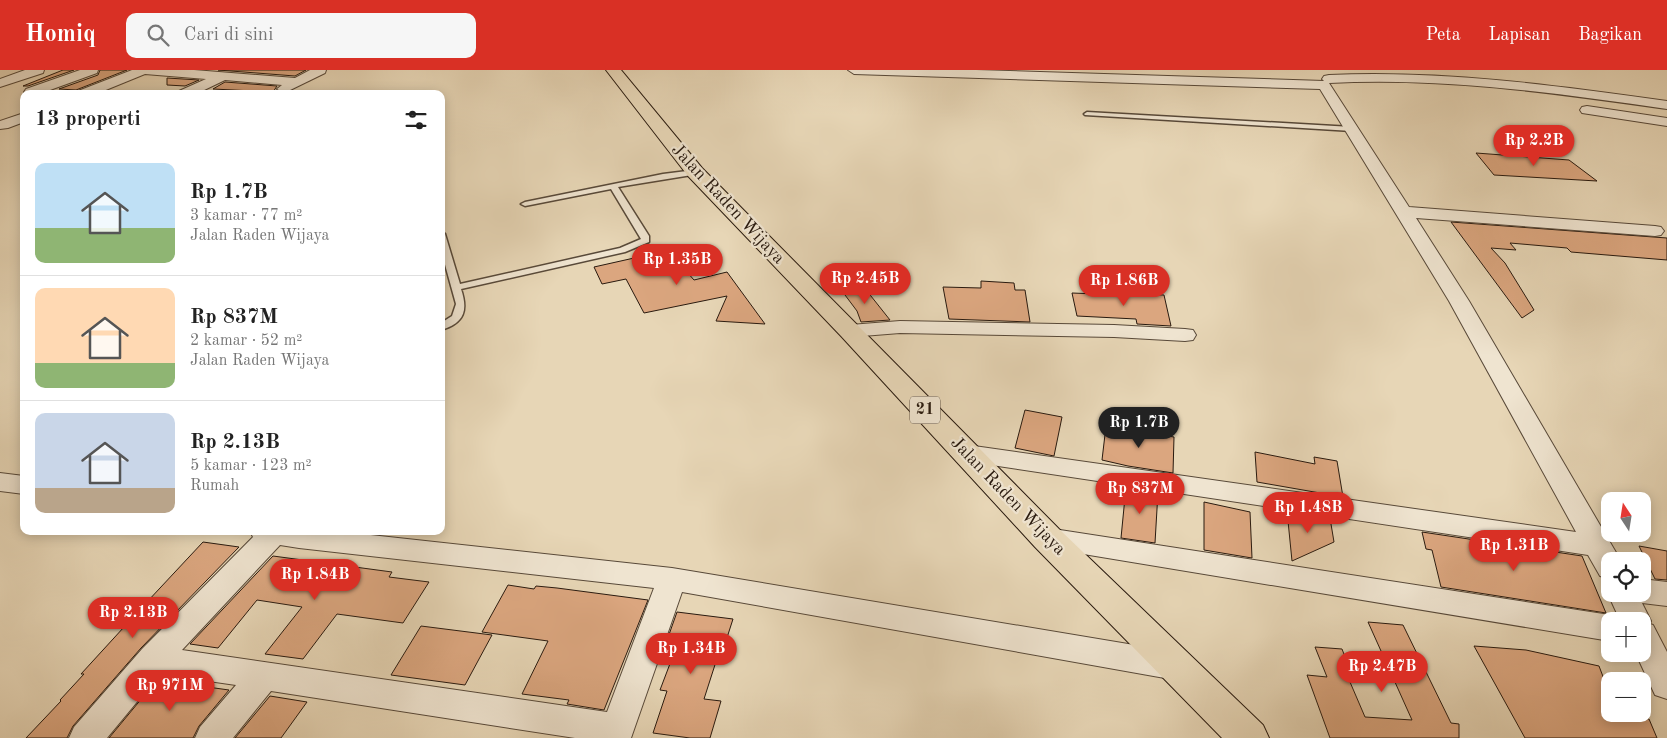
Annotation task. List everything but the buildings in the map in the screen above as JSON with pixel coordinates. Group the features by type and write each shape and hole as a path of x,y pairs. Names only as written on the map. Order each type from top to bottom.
{"highway":[{"name":"Jalan Raden Wijaya","path":"613,70 695,172 850,331 1047,538 1249,738"}],"street":[{"path":"0,83 38,70"},
{"path":"37,90 92,70"},
{"path":"93,90 144,70 298,82"},
{"path":"283,90 320,70"},
{"path":"854,70 1322,78 1374,76 1428,77 1575,92 1667,104"},
{"path":"1080,70 1191,75 1204,72 1322,78"},
{"path":"193,90 223,76"},
{"path":"1322,78 1459,301 1601,552"},
{"path":"1575,92 1593,128"},
{"path":"1583,109 1667,122"},
{"path":"4,125 20,119"},
{"path":"1404,212 1655,231"},
{"path":"850,331 900,327 1114,331 1185,335"},
{"path":"967,454 1601,557"},
{"path":"0,482 20,484"},
{"path":"86,738 154,659 266,535"},
{"path":"284,535 672,579 1176,666"},
{"path":"1047,538 1601,627"},
{"path":"154,659 616,734 672,579"},
{"path":"1651,592 1667,594"},
{"path":"1651,652 1667,685"},
{"path":"212,738 264,676"}],"lane":[{"path":"1087,114 1352,129"},
{"path":"525,204 663,176 695,172"},
{"path":"457,286 622,250 642,243 646,240 645,236 614,187"},
{"path":"445,247 461,304 460,313 454,320 445,325"}]}
